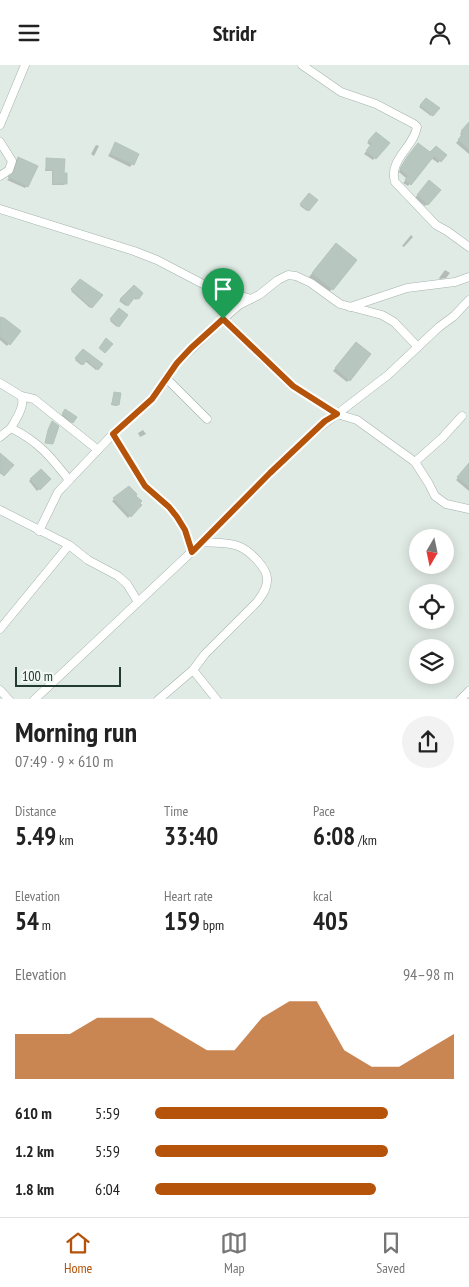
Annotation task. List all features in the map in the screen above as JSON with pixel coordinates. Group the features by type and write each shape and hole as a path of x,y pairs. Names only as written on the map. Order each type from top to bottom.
{"street":[{"path":"0,125 25,65"},
{"path":"302,65 340,92 384,108 414,124 416,127 414,135 398,160 393,178 436,225 457,237 469,247"},
{"path":"0,142 12,161 9,170 0,176"},
{"path":"0,209 134,251 204,284 251,299"},
{"path":"39,531 58,492 113,434 152,399 166,378 191,348 239,305 288,275 296,276 311,283 334,301 382,315 394,322 418,347"},
{"path":"350,307 407,288 469,277"},
{"path":"34,699 202,543 270,473 325,421 388,375 469,301"},
{"path":"223,319 293,386 337,414 356,420 415,462 435,496 446,504 469,509"},
{"path":"166,378 207,419"},
{"path":"0,383 21,396 34,399 98,450"},
{"path":"0,437 11,428 22,405 23,399 21,396"},
{"path":"415,462 442,438 462,416"},
{"path":"11,428 30,437 45,451 69,480"},
{"path":"113,434 145,486 169,507 177,517 185,530 192,552"},
{"path":"0,510 69,545 118,577 127,585 138,602"},
{"path":"158,699 193,670 205,654 257,602 264,593 268,582 267,576 254,556 247,551 236,545 202,543"},
{"path":"0,629 69,545"},
{"path":"193,670 217,699"},
{"path":"0,691 9,699"},
{"path":"460,699 469,691"}],"building":[{"path":"426,98 440,108 433,116 420,105"},
{"path":"469,122 469,149 458,140 463,133 461,131"},
{"path":"376,132 390,143 376,159 366,151 372,143 368,141"},
{"path":"115,142 139,154 134,165 110,154"},
{"path":"418,143 430,152 436,146 447,155 441,162 434,156 411,185 405,180 408,176 400,169"},
{"path":"18,157 38,166 28,187 8,177 14,172"},
{"path":"46,158 65,159 64,173 67,173 67,184 53,184 53,170 46,170"},
{"path":"429,180 441,190 428,205 417,195"},
{"path":"309,193 318,200 309,211 300,204"},
{"path":"336,243 357,260 333,290 312,273"},
{"path":"80,279 103,295 92,308 71,289"},
{"path":"134,285 143,293 139,299 135,297 128,306 120,299"},
{"path":"119,308 128,315 119,327 110,319"},
{"path":"0,317 21,331 10,345 0,336"},
{"path":"106,338 113,344 105,353 99,348"},
{"path":"356,342 371,354 350,381 335,368"},
{"path":"83,349 103,364 98,370 87,360 83,365 75,358"},
{"path":"114,392 121,393 119,405 112,404"},
{"path":"65,409 77,417 73,423 62,414"},
{"path":"52,421 59,426 53,444 45,443 48,430"},
{"path":"0,453 14,465 4,476 0,473"},
{"path":"469,463 469,487 457,477"},
{"path":"41,469 51,479 40,490 30,479"},
{"path":"129,486 142,501 140,503 142,505 131,517 113,498"}],"route":[{"path":"223,319 248,341 281,377 337,414 325,421 270,473 192,552 185,530 177,517 169,507 145,486 113,434 152,399 177,363 223,319"}]}
